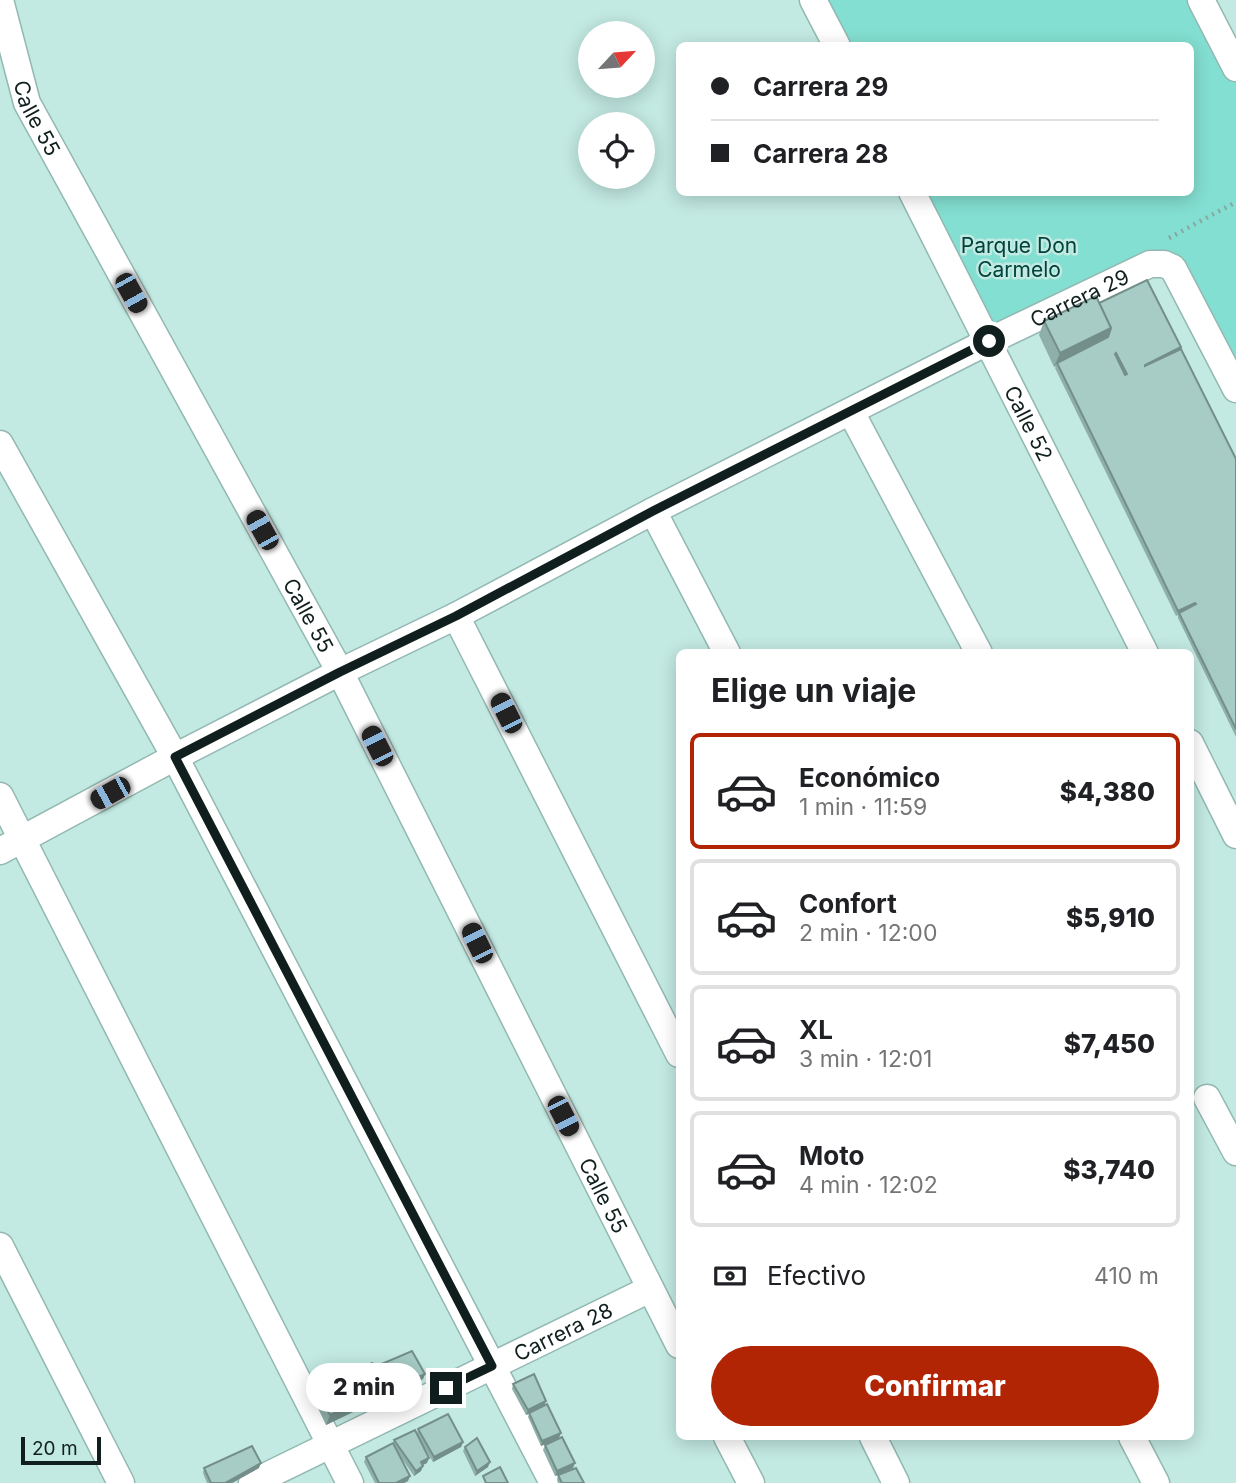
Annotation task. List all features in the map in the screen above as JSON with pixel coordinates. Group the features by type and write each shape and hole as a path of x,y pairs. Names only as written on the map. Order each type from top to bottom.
{"street":[{"name":"Calle 55","path":"1,0 27,103 340,672 676,1339"},
{"path":"813,0 835,42"},
{"path":"1202,0 1236,68"},
{"name":"Calle 52","path":"914,196 1143,649"},
{"name":"Carrera 29","path":"11,846 175,757 456,616 653,511 989,341 1150,264 1164,264"},
{"path":"1164,264 1173,268 1183,285 1236,389"},
{"path":"851,411 977,649"},
{"path":"0,444 175,757 553,1483"},
{"path":"653,511 725,649"},
{"path":"456,616 676,1048"},
{"path":"1194,751 1236,835"},
{"path":"0,796 11,846 350,1483"},
{"path":"1208,1098 1236,1152"},
{"path":"0,1246 121,1483"},
{"name":"Carrera 28","path":"251,1483 650,1289"},
{"path":"729,1440 751,1483"},
{"path":"874,1440 896,1483"},
{"path":"1134,1440 1156,1483"}],"path":[{"path":"1164,264 1154,246 1236,202"}],"green space":[{"name":"Parque Don Carmelo","path":"813,0 1202,0 1236,68 1236,398 1164,264 989,341 914,196 1194,196 1194,42 835,42"}],"building":[{"path":"1147,280 1181,347 1145,366 1181,349 1236,459 1236,729 1179,613 1196,604 1178,611 1057,363 1108,337 1111,328 1099,303","holes":["1116,353 1127,374 1125,375"]},
{"path":"1096,296 1111,328 1060,353 1044,321"},
{"path":"412,1351 425,1374 390,1390 377,1366"},
{"path":"372,1363 386,1388 330,1415 318,1390"},
{"path":"534,1374 546,1401 528,1410 513,1384"},
{"path":"547,1404 561,1433 542,1441 529,1413"},
{"path":"448,1414 463,1442 434,1457 418,1429"},
{"path":"415,1430 429,1458 421,1462 423,1466 416,1471 394,1440"},
{"path":"562,1437 575,1463 557,1471 545,1445"},
{"path":"477,1438 490,1462 477,1471 465,1447"},
{"path":"393,1443 410,1476 396,1483 379,1483 366,1457"},
{"path":"252,1446 261,1463 225,1483 211,1483 204,1468"},
{"path":"500,1467 508,1483 486,1483 483,1476"},
{"path":"576,1468 584,1483 562,1483 558,1475"}],"route":[{"path":"446,1388 492,1366 175,757 456,616 653,511 989,341"}]}
